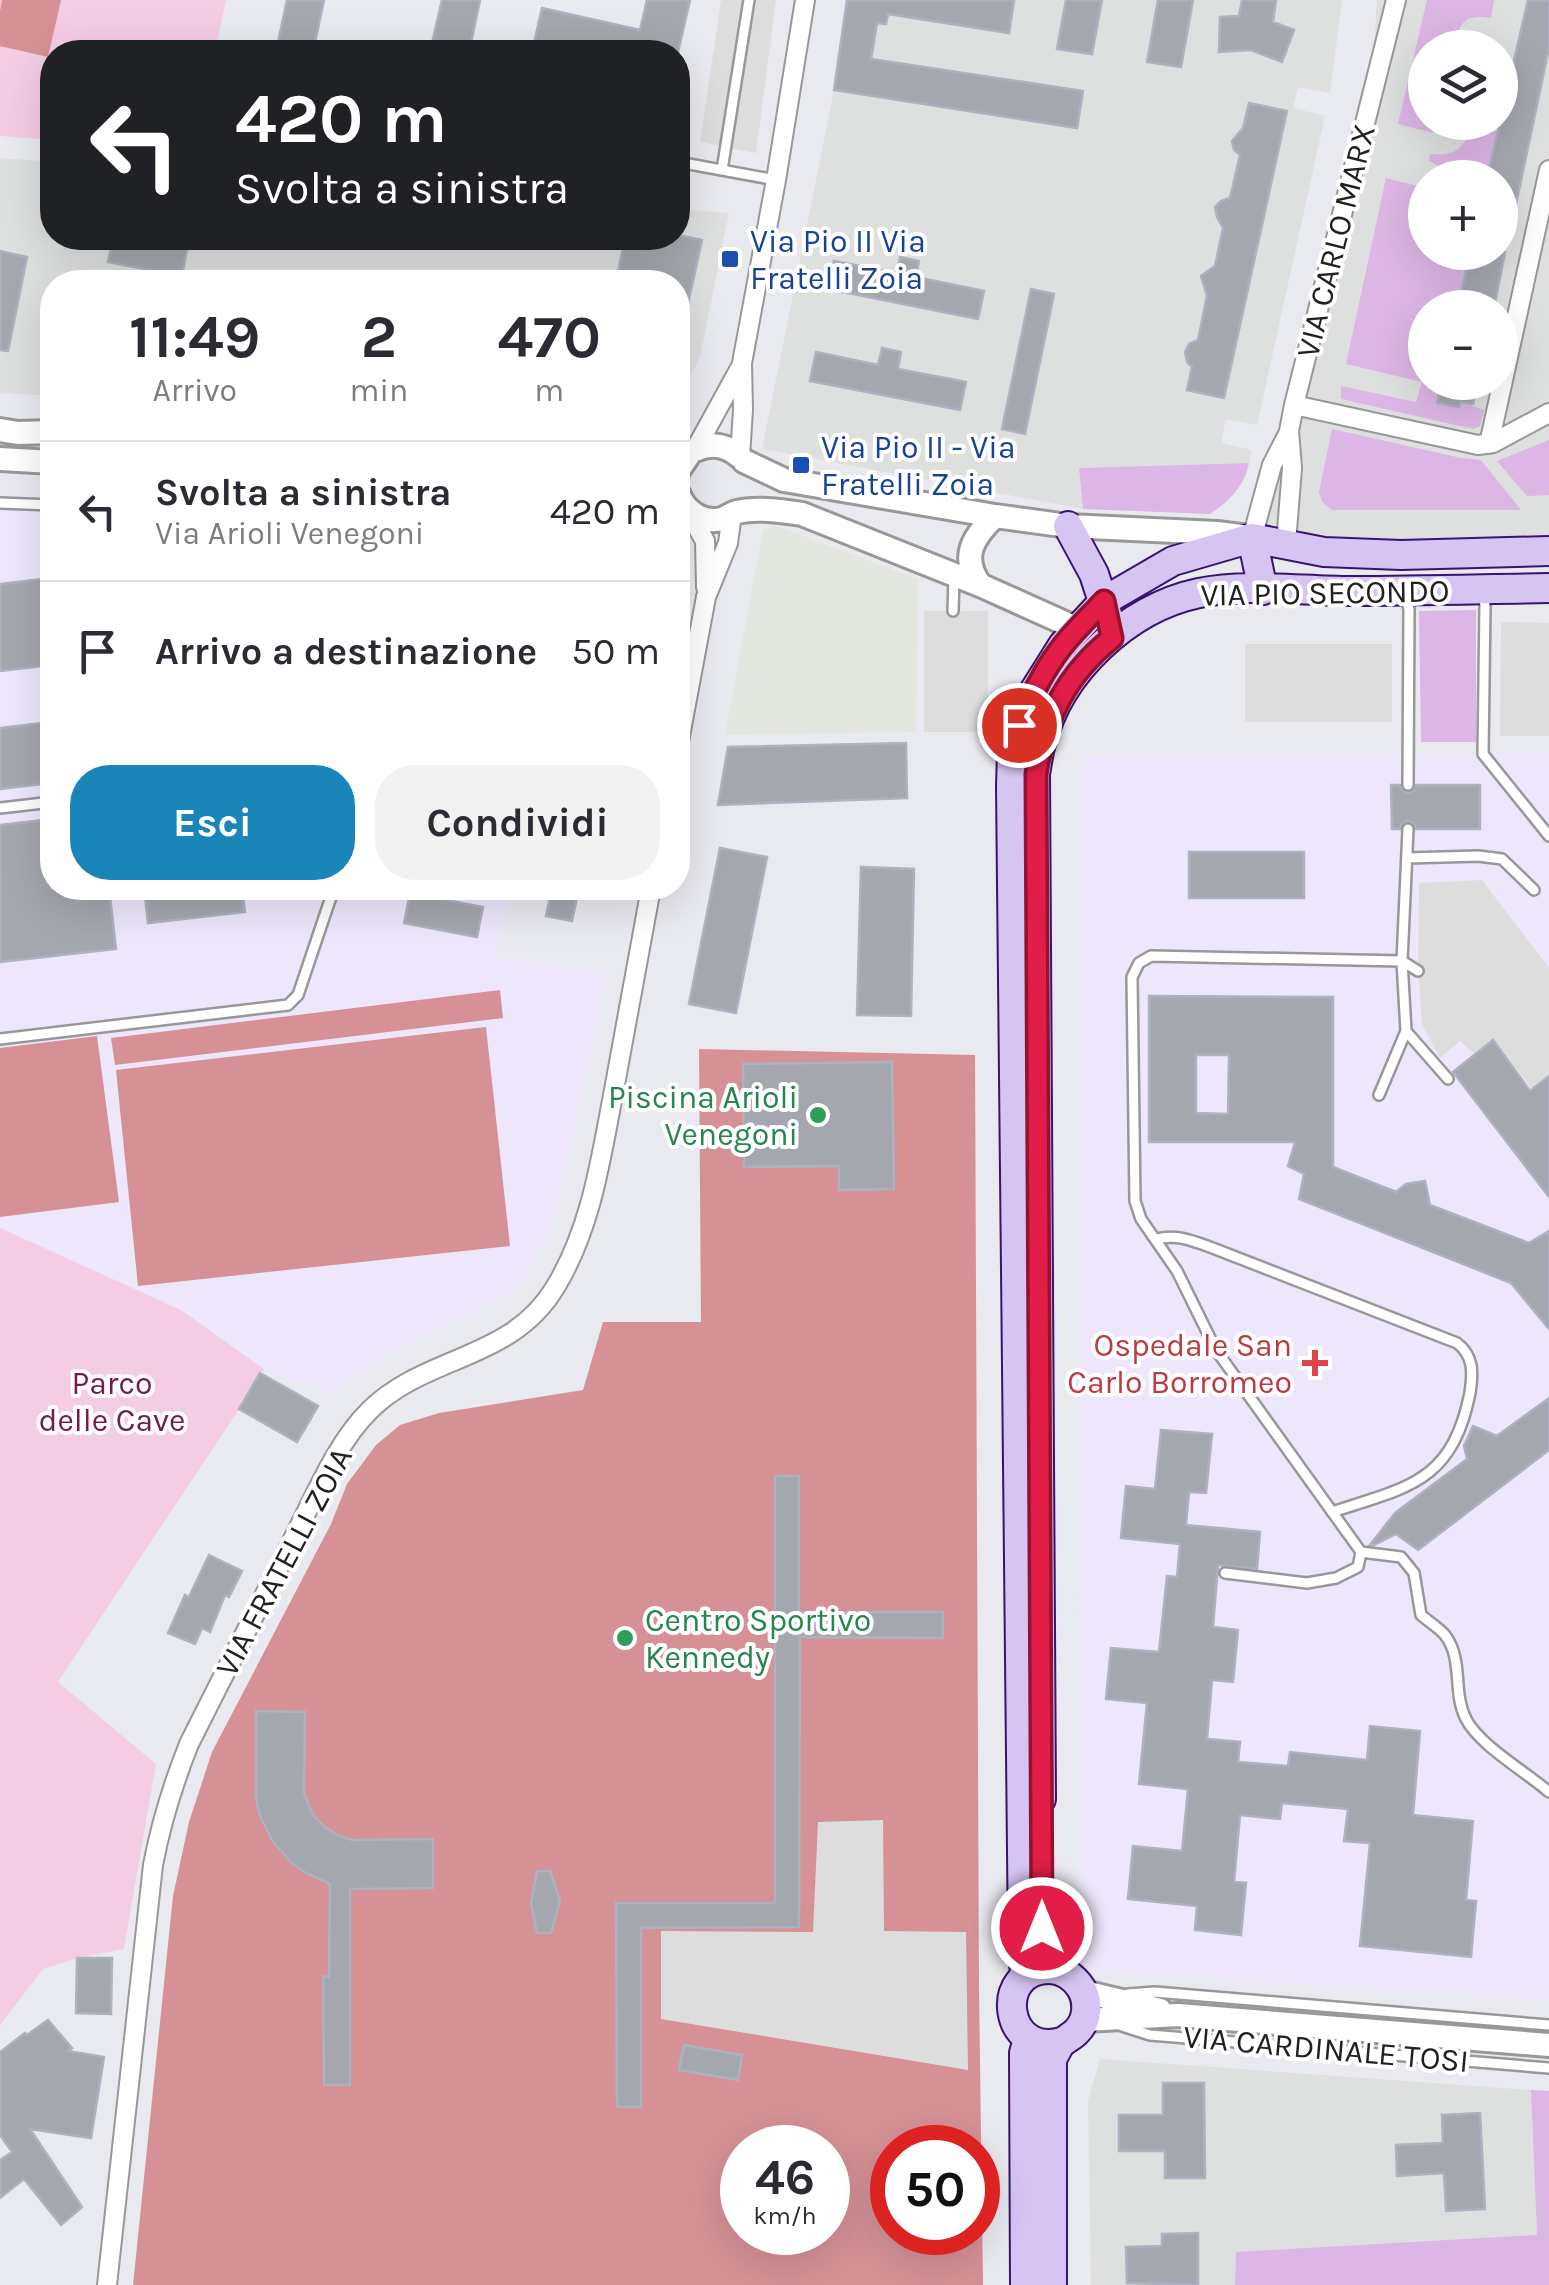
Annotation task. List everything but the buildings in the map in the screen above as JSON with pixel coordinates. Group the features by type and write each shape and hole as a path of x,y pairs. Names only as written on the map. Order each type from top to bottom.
{"main road":[{"path":"1068,526 1094,574 1112,638 1078,629"},
{"name":"VIA PIO SECONDO","path":"1025,1976 1010,786 1019,725 1031,696 1063,645 1104,601 1173,561 1252,538 1324,552 1542,552"},
{"name":"VIA CARLO MARX","path":"1252,538 1263,590"},
{"name":"VIA CARLO MARX","path":"1263,590 1286,544"},
{"path":"1482,590 1495,571 1542,552"},
{"path":"1401,555 1404,591"},
{"name":"VIA PIO SECONDO","path":"1059,1970 1044,1946 1042,1928 1036,774 1041,742 1063,694 1091,656 1144,614 1178,598 1230,589 1549,588"},
{"path":"1052,2285 1052,2059 1062,2042 1079,2030 1095,2007 1074,1978 1059,1970 1046,1969 1025,1976 1014,1990 1012,2015 1016,2026 1038,2043 1062,2042"},
{"path":"1025,2285 1024,2053 1028,2039"}],"street":[{"path":"690,679 706,597 728,543 734,513 750,491 750,477 742,459 742,363 805,0"},
{"name":"VIA CARLO MARX","path":"1377,77 1383,0"},
{"name":"VIA CARLO MARX","path":"1286,544 1292,468 1289,431 1294,405 1396,0"},
{"path":"1489,444 1549,170"},
{"path":"690,449 742,363"},
{"path":"1294,405 1466,444 1489,444 1549,413"},
{"path":"9,431 40,432"},
{"name":"VIA CARLO MARX","path":"1252,538 1272,464 1289,431"},
{"name":"VIA PIO SECONDO","path":"690,455 710,445 720,446 784,480 994,516 1068,526 1252,538"},
{"path":"9,459 40,461"},
{"path":"690,509 710,520 734,513 777,510 802,514 980,584 1078,629"},
{"path":"690,516 705,541 706,597"},
{"path":"980,584 970,560 972,544 994,516"},
{"name":"VIA FRATELLI ZOIA","path":"108,2285 153,1865 173,1784 189,1744 324,1477 354,1430 370,1410 402,1386 506,1338 535,1316 572,1257 598,1176 649,900"},
{"name":"VIA CARDINALE TOSI","path":"1095,2007 1178,2015 1214,2029 1520,2054 1549,2045"}],"lane":[{"path":"722,170 749,0"},
{"path":"690,164 776,180"},
{"path":"9,431 9,459"},
{"path":"0,503 40,505"},
{"path":"953,611 954,574"},
{"path":"1482,590 1486,605 1484,754 1549,836"},
{"path":"1404,591 1409,609 1408,785"},
{"path":"0,808 40,803"},
{"path":"1379,1095 1406,1031 1402,962 1408,829"},
{"path":"1408,858 1502,858 1534,890"},
{"path":"0,1039 288,1005 298,995 330,900"},
{"path":"1418,971 1402,962 1150,956 1140,963 1132,977 1135,1201 1141,1219 1176,1271 1216,1350 1361,1552 1401,1557 1414,1573 1420,1615 1445,1636 1458,1664 1458,1695 1466,1721 1492,1748 1549,1792"},
{"path":"1406,1031 1448,1079"},
{"path":"1156,1239 1181,1237 1210,1247 1458,1343 1466,1350 1471,1359 1472,1380 1466,1413 1449,1452 1428,1474 1397,1490 1332,1512"},
{"path":"1225,1574 1308,1583 1322,1581 1358,1566 1361,1552"},
{"name":"VIA CARDINALE TOSI","path":"1095,2007 1155,1992 1549,2025"},
{"name":"VIA CARDINALE TOSI","path":"1095,2007 1150,2035 1214,2029"},
{"name":"VIA CARDINALE TOSI","path":"1520,2054 1549,2068"}],"shaded area":[{"path":"2,0 61,0 52,40 40,40 40,55 0,46"},
{"path":"721,0 776,0 756,153 700,142"},
{"path":"847,0 1342,0 1330,93 1298,87 1293,108 1325,116 1257,425 1226,419 1221,443 1252,450 1249,463 1079,468 1083,509 762,449 834,90"},
{"path":"1377,0 1549,0 1549,550 1255,536 1372,78"},
{"path":"1427,0 1494,0 1491,18 1474,17 1459,30 1420,30"},
{"path":"1408,81 1408,126 1398,124"},
{"path":"1495,140 1491,160 1429,160 1430,154 1445,154 1464,142"},
{"path":"0,158 40,161 40,250 690,250 690,210 729,213 700,357 690,377 690,270 40,270 40,395 0,393"},
{"path":"1386,178 1408,184 1408,270 1466,270 1462,290 1408,290 1408,379 1346,364"},
{"path":"1341,386 1416,402 1438,400 1459,407 1461,402 1484,410 1480,426 1473,429 1341,399"},
{"path":"1332,429 1481,460 1521,510 1332,510 1322,502 1319,492"},
{"path":"1549,440 1549,495 1527,496 1497,461"},
{"path":"1249,463 1235,492 1210,514 1083,509 1079,468"},
{"path":"0,494 40,496 40,900 508,900 496,957 607,973 554,1225 533,1267 509,1293 390,1353 333,1393 265,1370 181,1310 0,1228"},
{"path":"774,525 918,579 916,732 725,735 763,530"},
{"path":"1476,610 1476,742 1421,742 1419,611"},
{"path":"924,611 988,611 988,732 924,732"},
{"path":"1501,622 1549,623 1549,736 1500,736"},
{"path":"1245,644 1392,644 1392,722 1245,722"},
{"name":"Ospedale San Carlo Borromeo","path":"1549,754 1549,2000 1079,1970 1082,756"},
{"path":"1482,880 1549,968 1549,1076 1532,1089 1494,1041 1475,1054 1460,1041 1440,1058 1422,1024 1419,883"},
{"path":"500,990 503,1018 115,1065 111,1038"},
{"path":"486,1027 510,1246 138,1286 116,1070"},
{"path":"97,1036 119,1202 0,1217 0,1048"},
{"name":"Centro Sportivo Kennedy","path":"699,1049 975,1055 981,2125 870,2125 870,2255 983,2255 983,2285 133,2285 173,1896 189,1822 212,1752 331,1524 347,1484 376,1445 400,1425 439,1413 583,1390 603,1322 701,1322"},
{"path":"883,1820 884,1931 966,1932 968,2070 661,2019 661,1931 813,1932 818,1822"},
{"path":"1100,2059 1531,2090 1537,2235 1236,2252 1235,2285 1091,2285 1088,2101"},
{"path":"1531,2090 1549,2091 1549,2285 1235,2285 1236,2252 1537,2235"}],"green space":[{"path":"0,0 226,0 218,40 40,40 40,139 0,136"},
{"name":"Parco delle Cave","path":"0,1228 181,1310 265,1370 259,1373 58,1682 156,1764 124,1949 43,1969 0,2025"}],"place":[{"name":"Via Pio II Via Fratelli Zoia","path":"730,259"},
{"name":"Via Pio II - Via Fratelli Zoia","path":"801,465"},
{"name":"Piscina Arioli Venegoni","path":"818,1115"},
{"name":"Ospedale San Carlo Borromeo","path":"1315,1363"},
{"name":"Centro Sportivo Kennedy","path":"625,1638"}],"route":[{"path":"1019,725 1049,664 1104,601 1112,638 1091,656 1063,694 1041,742 1036,774 1042,1928"}]}
